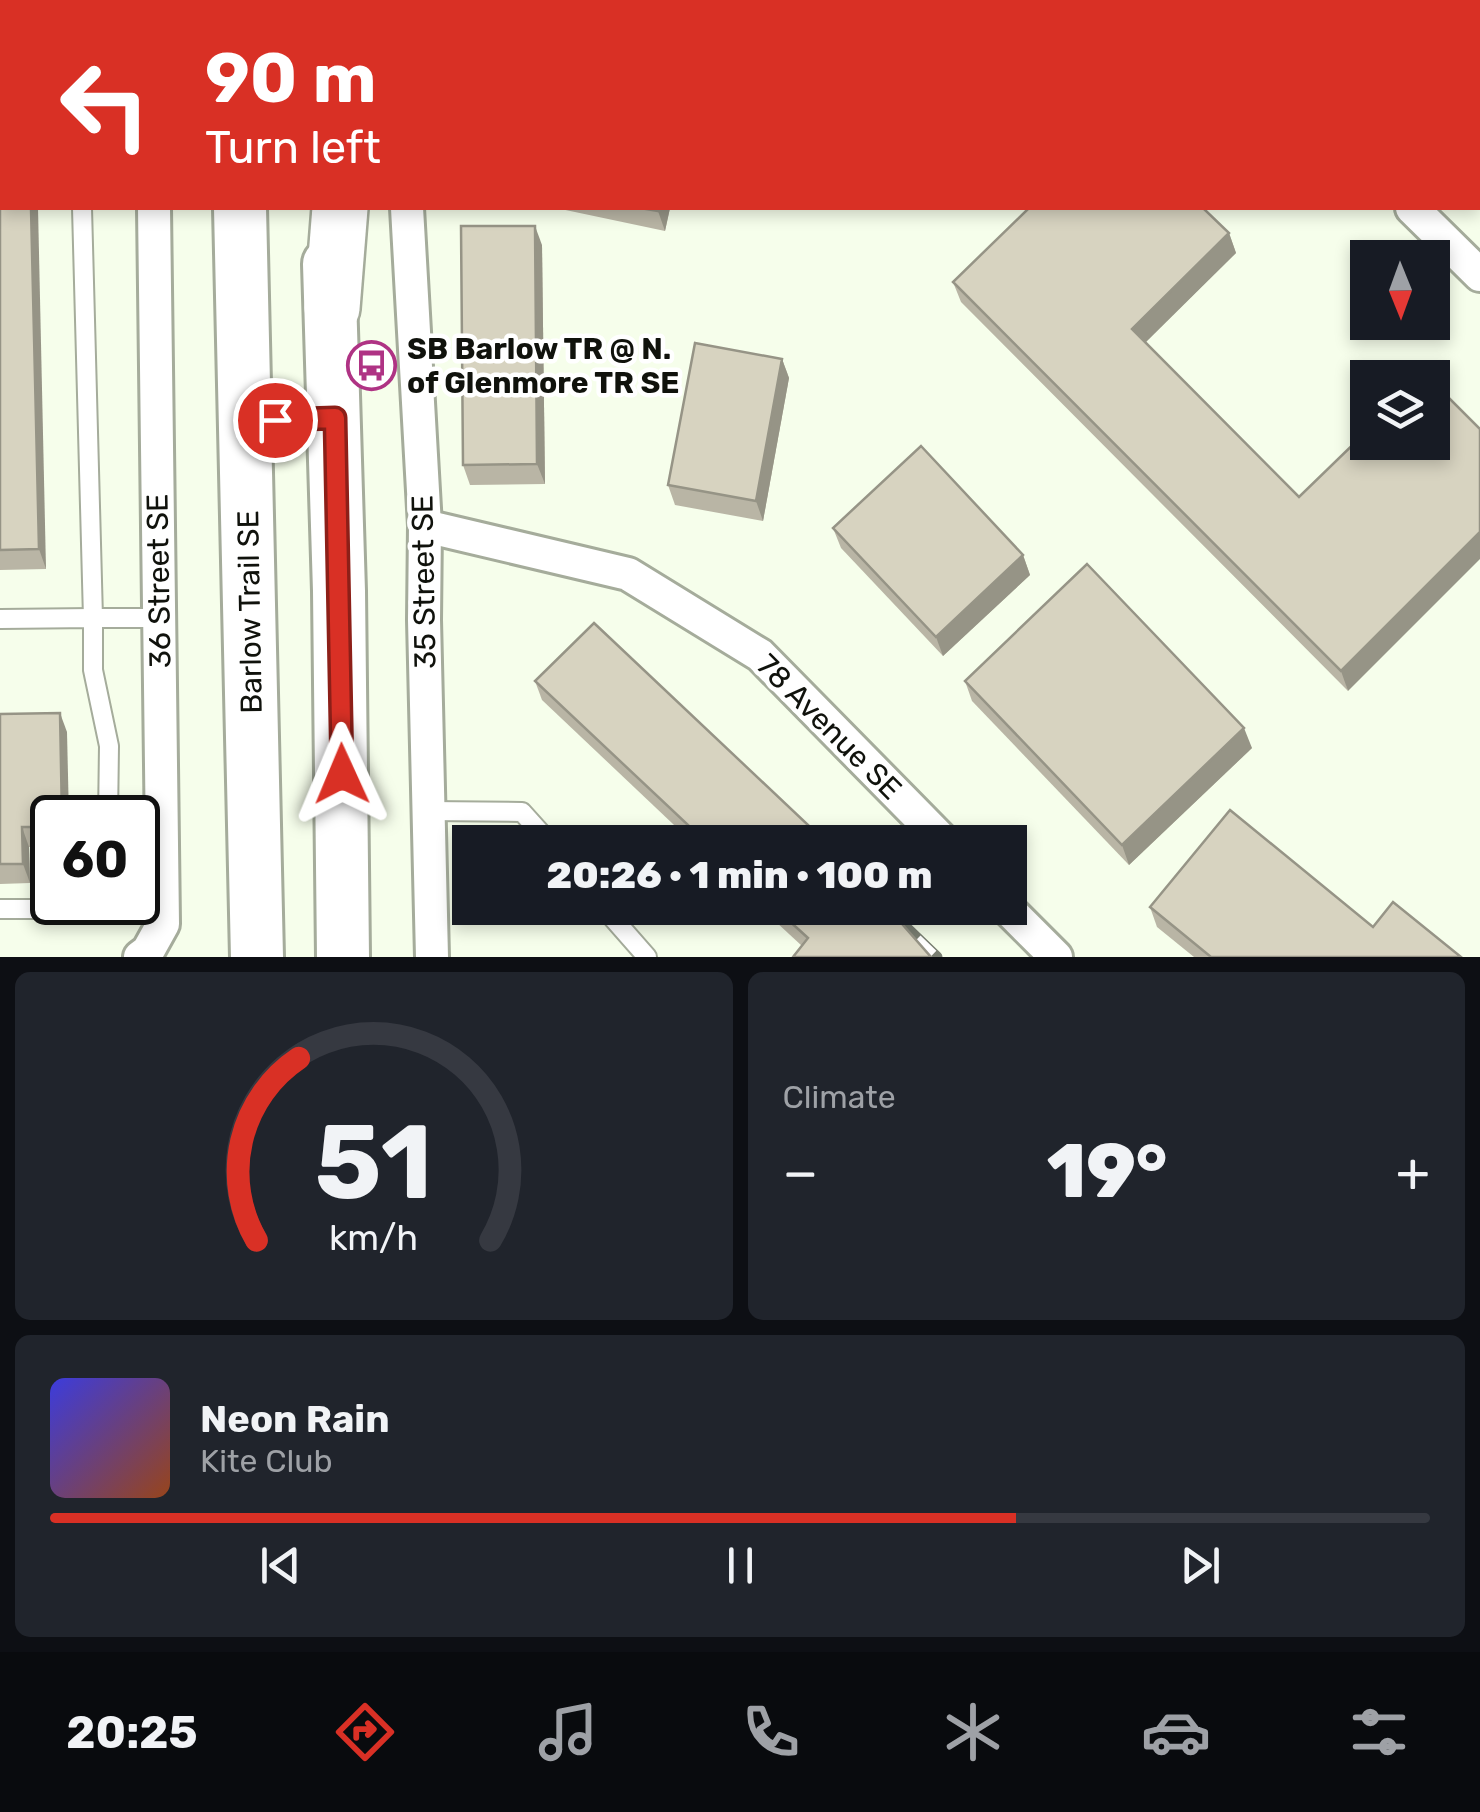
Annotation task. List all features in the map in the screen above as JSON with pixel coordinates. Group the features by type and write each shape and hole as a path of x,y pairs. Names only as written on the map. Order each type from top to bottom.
{"highway":[{"path":"332,308 340,210"}],"main road":[{"path":"325,210 335,418 344,957"},
{"name":"Barlow Trail SE","path":"240,211 258,957"}],"street":[{"name":"36 Street SE","path":"145,955 163,924 154,210"},
{"name":"35 Street SE","path":"407,210 425,526 432,957"},
{"path":"1414,210 1480,275"},
{"name":"78 Avenue SE","path":"425,526 628,574 760,654 927,825"},
{"path":"1024,925 1056,957"}],"lane":[{"path":"82,210 92,670 109,746 108,795"},
{"path":"245,421 335,418"},
{"path":"0,619 160,618"},
{"path":"428,811 522,812 533,825"},
{"path":"0,910 30,909"},
{"path":"619,925 647,957"}],"building":[{"path":"0,210 31,210 39,549 0,550"},
{"path":"1027,210 1205,210 1229,233 1132,329 1299,497 1350,447 1350,460 1450,460 1450,399 1480,429 1480,532 1341,671 953,282"},
{"path":"461,226 535,226 537,464 463,465"},
{"path":"695,343 782,359 756,501 668,485"},
{"path":"921,446 1023,555 936,637 833,528"},
{"path":"1087,564 1244,728 1122,845 965,681"},
{"path":"594,623 808,825 688,825 535,681"},
{"path":"60,713 62,795 30,795 30,827 22,827 23,864 0,864 0,714"},
{"path":"1230,810 1373,927 1393,902 1461,957 1211,957 1150,907"},
{"path":"794,925 903,925 931,957 793,957 808,938"}],"railway":[{"path":"904,925 937,957"}],"place":[{"name":"SB Barlow TR @ N. of Glenmore TR SE","path":"372,366"}],"route":[{"path":"275,420 335,418 342,774"}]}
